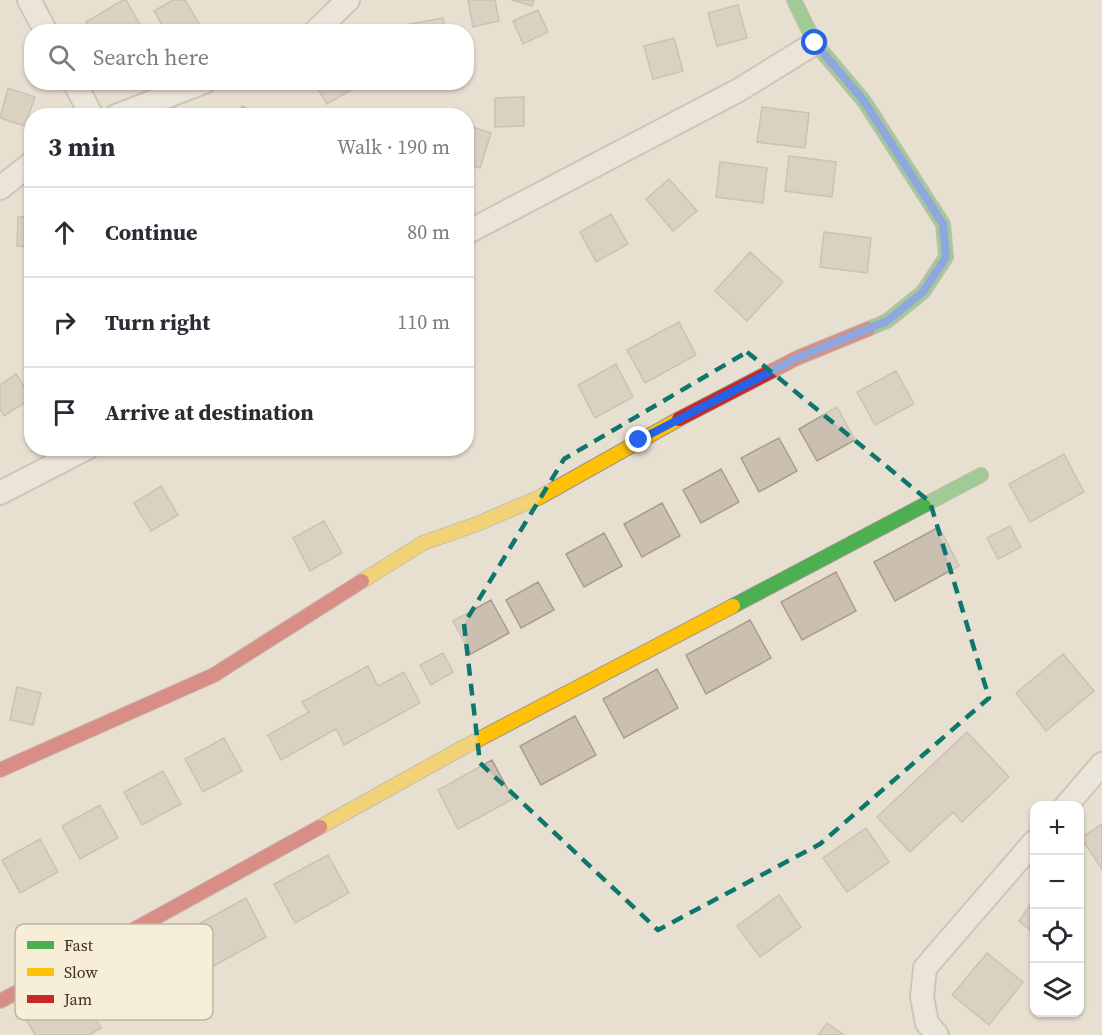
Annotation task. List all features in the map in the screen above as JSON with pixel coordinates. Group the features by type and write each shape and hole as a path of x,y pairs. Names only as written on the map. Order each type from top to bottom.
{"street":[{"path":"29,0 42,24"},
{"path":"323,24 348,0"},
{"path":"0,770 214,675 423,543 477,524 540,497 639,440 786,364 887,321 923,292 946,257 943,224 864,101 815,43 794,0"},
{"path":"474,229 739,90 815,43"},
{"path":"78,90 88,108"},
{"path":"137,108 183,90"},
{"path":"0,188 24,169"},
{"path":"0,493 72,456"},
{"path":"144,924 464,747 981,475"},
{"path":"1070,801 1102,764"},
{"path":"938,1035 927,1023 922,998 926,968 1030,848"},
{"path":"0,1001 15,993"}],"highlighted area":[{"path":"747,352 930,502 989,698 820,844 658,930 480,763 464,624 564,459"}],"building":[{"path":"126,0 140,24 87,24 86,22"},
{"path":"173,0 185,0 199,24 161,24 154,11"},
{"path":"468,0 495,0 499,21 474,27"},
{"path":"512,0 534,0 532,6"},
{"path":"738,5 747,38 717,46 708,13"},
{"path":"538,10 548,32 523,44 513,21"},
{"path":"443,18 444,24 410,24"},
{"path":"674,38 683,71 653,79 644,46"},
{"path":"8,88 35,97 31,108 24,108 24,126 0,118"},
{"path":"319,90 351,90 327,104"},
{"path":"524,97 524,126 495,127 495,98"},
{"path":"762,107 809,113 805,148 757,142"},
{"path":"474,128 491,133 480,168 474,166"},
{"path":"789,156 836,162 832,197 785,191"},
{"path":"720,162 767,168 763,203 716,197"},
{"path":"669,179 697,211 673,231 646,199"},
{"path":"611,214 628,244 596,262 580,232"},
{"path":"18,217 24,217 24,246 17,246"},
{"path":"824,232 871,238 867,273 820,267"},
{"path":"750,252 783,282 747,321 715,291"},
{"path":"679,322 696,355 645,383 627,350"},
{"path":"616,364 633,397 595,418 578,385"},
{"path":"896,371 914,404 875,425 857,392"},
{"path":"16,374 24,386 24,403 4,416 0,409 0,385"},
{"path":"837,407 855,440 817,461 799,429"},
{"path":"779,438 797,471 759,492 741,458"},
{"path":"1064,454 1084,492 1030,522 1009,484"},
{"path":"721,469 739,502 701,523 683,490"},
{"path":"161,486 178,515 151,531 134,503"},
{"path":"662,503 680,536 642,557 624,524"},
{"path":"324,521 342,553 310,571 293,538"},
{"path":"1010,526 1021,547 998,559 987,538"},
{"path":"939,527 959,566 895,601 874,562"},
{"path":"604,533 622,566 584,587 566,554"},
{"path":"836,572 856,611 802,640 781,602"},
{"path":"538,582 554,610 521,628 506,600"},
{"path":"491,600 509,633 471,654 453,621"},
{"path":"750,620 771,658 706,694 686,655"},
{"path":"443,653 453,672 431,685 420,665"},
{"path":"1063,654 1094,691 1046,731 1016,693"},
{"path":"368,666 378,686 404,672 420,703 344,745 336,729 281,760 268,735 309,712 302,702"},
{"path":"657,669 678,708 624,738 603,699"},
{"path":"17,687 41,693 33,725 10,720"},
{"path":"575,716 596,755 541,785 520,746"},
{"path":"967,732 1009,777 962,822 953,812 910,852 877,817"},
{"path":"224,738 242,771 203,792 185,759"},
{"path":"492,760 513,799 458,829 438,790"},
{"path":"163,771 181,804 142,825 124,792"},
{"path":"100,805 118,838 80,859 62,826"},
{"path":"1102,824 1102,869 1084,842 1084,836"},
{"path":"866,828 889,862 847,892 823,858"},
{"path":"40,839 58,872 20,893 2,860"},
{"path":"328,855 349,893 295,923 274,884"},
{"path":"779,895 801,927 760,957 737,926"},
{"path":"246,898 266,937 213,966 213,924 198,924"},
{"path":"1030,905 1030,930 1019,921"},
{"path":"987,953 1023,982 989,1025 952,995"},
{"path":"27,1020 97,1020 101,1028 89,1035 35,1035"},
{"path":"827,1023 844,1035 818,1035"}],"traffic: fast":[{"path":"794,0 815,43 864,101 943,224 946,257 923,292 887,321 868,329"},
{"path":"733,606 981,475"}],"traffic: slow":[{"path":"362,581 423,543 477,524 540,497 679,419"},
{"path":"320,827 464,747 733,606"}],"traffic: jam":[{"path":"679,419 797,358 868,329"},
{"path":"0,770 214,675 362,581"},
{"path":"144,924 320,827"},
{"path":"0,1001 15,993"}],"route":[{"path":"639,440 797,358 887,321 923,292 946,257 943,224 864,101 815,43"}]}
